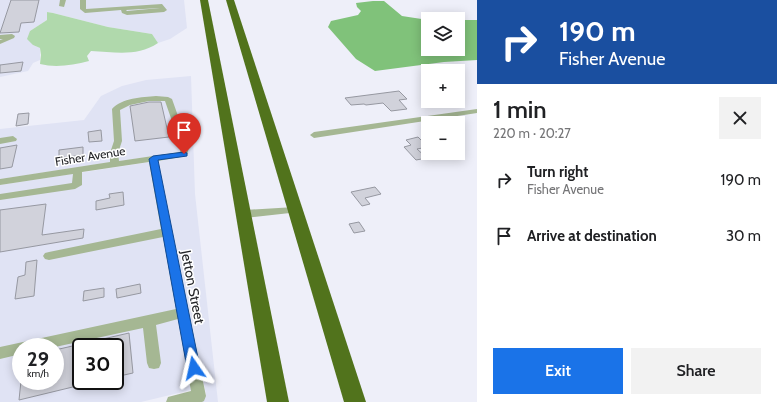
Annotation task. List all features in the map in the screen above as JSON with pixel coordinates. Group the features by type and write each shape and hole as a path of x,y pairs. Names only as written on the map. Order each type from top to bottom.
{"highway":[{"path":"204,0 228,135 245,214 278,402"},
{"path":"230,0 355,402"}],"street":[{"path":"83,0 83,9 85,11 96,8 115,10 123,9 162,6 164,10 127,13 124,12 123,9"},
{"path":"0,37 12,36 0,42"},
{"name":"Fisher Avenue","path":"0,182 184,154 186,147 181,139 168,99 157,98 128,102 116,109 118,141 114,153 115,164"},
{"path":"314,135 477,111"},
{"path":"0,141 13,139"},
{"name":"Jetton Street","path":"153,159 199,396 173,402"},
{"path":"0,197 75,186 77,185 78,170"},
{"path":"245,214 296,210"},
{"path":"49,256 168,232"},
{"path":"64,339 149,321 183,312"},
{"path":"149,321 154,363"},
{"path":"0,353 12,350"}],"shaded area":[{"path":"0,0 184,0 187,28 170,39 158,43 152,34 108,27 47,12 47,20 30,31 33,45 40,48 40,60 33,63 28,71 0,77"},
{"path":"191,76 195,194 218,402 201,402 206,394 158,161 188,156 187,151 0,179 0,129 84,120 101,96 122,86 146,80"},
{"path":"150,162 191,390 141,402 0,402 0,185"}],"green space":[{"path":"384,1 402,16 421,19 421,56 465,56 465,20 477,20 477,60 421,64 375,71 356,59 328,27 331,21 358,15 361,11 357,7 356,3"},
{"path":"47,12 108,27 152,34 158,43 142,50 126,53 91,51 87,56 89,61 77,64 58,66 40,64 40,48 33,45 27,39 30,31 47,20"}],"building":[{"path":"11,0 39,0 34,22 21,23 19,32 0,33"},
{"path":"23,62 21,71 0,73 0,65"},
{"path":"399,91 407,99 399,100 407,109 391,111 383,103 351,105 345,98"},
{"path":"149,102 161,102 169,137 135,141 130,106"},
{"path":"29,113 28,124 16,126 18,114"},
{"path":"101,130 102,141 89,142 88,132"},
{"path":"418,137 421,140 421,148 417,149 421,153 421,159 416,160 404,147 411,145 406,140"},
{"path":"17,145 12,167 0,169 0,148"},
{"path":"83,147 83,155 59,158 59,150"},
{"path":"375,187 381,194 365,198 370,204 362,206 351,192"},
{"path":"123,192 124,205 96,210 96,201 110,198 109,194"},
{"path":"46,204 42,235 84,229 83,238 0,252 0,210"},
{"path":"359,222 365,231 354,233 349,224"},
{"path":"37,260 34,296 15,299 18,277 25,275 26,262"},
{"path":"140,284 141,293 117,298 116,289"},
{"path":"104,288 104,297 83,301 84,291"},
{"path":"129,333 133,373 124,375 124,338 107,338"},
{"path":"72,346 72,387 64,389 64,348"},
{"path":"20,390 60,390 19,400"}],"route":[{"path":"184,154 153,159 194,368"}]}
